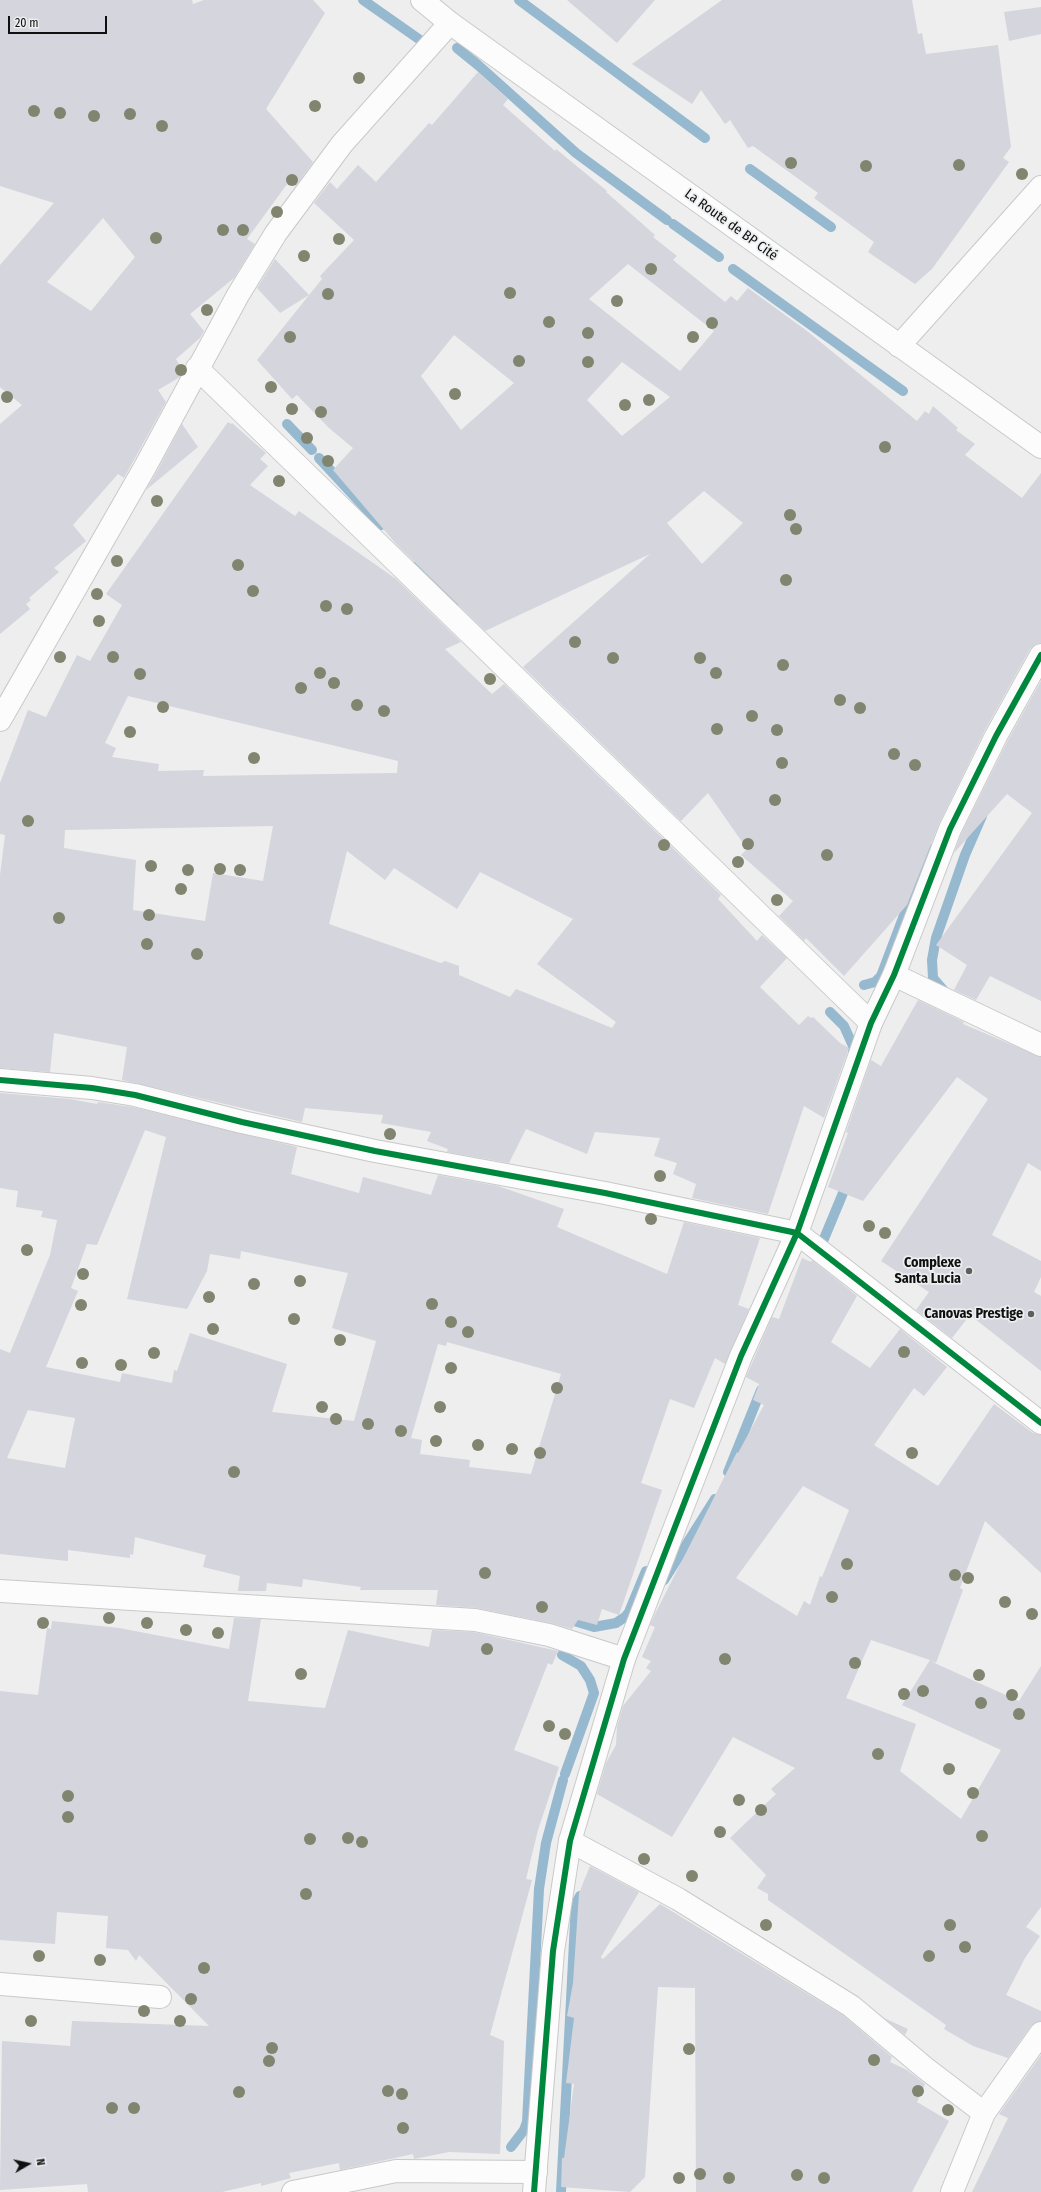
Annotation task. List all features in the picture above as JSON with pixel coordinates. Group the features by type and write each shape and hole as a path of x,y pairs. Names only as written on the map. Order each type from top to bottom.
{"street":[{"name":"La Route de BP Cité","path":"422,0 450,23 1041,447"},
{"path":"0,720 145,467 197,368 238,295 276,233 342,144 450,23"},
{"path":"899,346 1041,187"},
{"path":"197,368 871,1023"},
{"path":"293,2192 396,2171 535,2182 554,1951 570,1841 624,1659 742,1356 797,1233 871,1023 894,975 950,829 996,736 1041,655"},
{"path":"894,975 1041,1045"},
{"path":"0,1080 122,1092 242,1122 375,1152 605,1193 797,1233 1041,1423"},
{"path":"0,1591 474,1620 549,1635 624,1659"},
{"path":"570,1841 678,1899 851,2006 925,2068 984,2113"},
{"path":"0,1984 160,1997"},
{"path":"952,2192 984,2113 1041,2033"}],"building":[{"path":"0,0 192,0 193,4 204,0 313,0 325,13 266,109 313,162 296,186 290,180 247,239 255,244 234,278 190,314 204,331 200,338 176,359 183,371 180,377 158,390 166,402 124,478 118,474 73,525 86,541 54,568 59,572 29,598 31,600 26,604 30,609 0,634 0,424 22,405 0,387 0,265 54,203 0,186","holes":["103,218 135,257 91,311 47,282"]},
{"path":"567,0 655,0 617,43"},
{"path":"722,0 912,0 918,34 922,33 926,54 998,45 1011,147 1003,158 1009,162 932,269 915,284 868,252 874,242 814,198 818,193 753,146 748,148 730,120 725,124 701,90 692,104 632,64"},
{"path":"1041,7 1041,34 1009,41 1004,12"},
{"path":"478,72 508,99 503,105 555,151 556,149 607,191 606,192 655,235 653,237 677,256 673,260 725,302 731,296 737,301 748,288 807,331 917,421 925,411 929,414 933,406 958,428 956,430 975,444 965,455 1022,498 1041,473 1041,643 1035,644 1030,649 985,730 939,824 907,905 844,976 806,938 804,941 779,916 793,901 741,855 747,849 708,793 681,821 523,667 650,554 485,631 397,545 333,470 353,448 329,428 297,395 292,399 257,360 322,279 320,276 354,240 314,203 330,182 337,189 358,165 376,182 429,123 432,125","holes":["628,264 714,331 680,371 589,299","454,335 514,383 461,430 421,376","622,362 670,397 622,436 587,400","704,491 743,523 702,564 667,523"]},
{"path":"275,259 309,295 280,313 257,288"},
{"path":"228,422 231,424 232,423 266,453 260,459 268,466 250,485 295,516 299,511 396,579 461,642 445,649 492,694 504,684 721,895 718,899 757,941 762,935 787,958 760,987 799,1025 808,1016 811,1018 813,1017 840,1043 849,1048 824,1118 804,1106 768,1214 692,1198 696,1184 673,1174 677,1163 654,1156 660,1138 595,1132 587,1154 526,1129 509,1163 447,1152 448,1149 427,1141 431,1132 381,1123 383,1115 305,1108 302,1122 122,1080 127,1047 54,1033 50,1072 0,1068 0,875 5,835 0,834 0,783 28,710 46,717 77,655 90,661 122,605 106,594","holes":["128,696 398,761 397,773 203,776 204,770 158,771 159,764 112,757 116,748 105,743","273,826 263,881 213,873 205,921 133,910 136,860 64,848 65,830","347,851 385,880 394,868 457,909 480,872 573,919 537,964 616,1022 612,1028 516,989 510,997 459,975 459,966 445,961 441,963 329,924"]},
{"path":"182,424 198,447 146,490 156,473"},
{"path":"1041,681 1041,1001 990,976 976,1000 954,990 967,965 936,945 1032,813 1007,794 954,853 961,834 1007,742"},
{"path":"918,1000 964,1022 963,1024 1041,1057 1041,1171 1028,1163 992,1235 1041,1261 1041,1277 1034,1292 1041,1296 1041,1371 970,1315 952,1338 916,1310 929,1292 881,1261 988,1099 957,1077 863,1201 828,1187 848,1133 846,1132 871,1060 881,1066"},
{"path":"0,1093 70,1099 97,1104 98,1102 132,1107 297,1147 291,1174 359,1193 363,1177 431,1195 438,1175 498,1186 564,1209 557,1227 667,1274 684,1222 760,1238 738,1305 749,1309 725,1364 715,1358 694,1408 670,1399 641,1483 662,1490 619,1615 602,1609 597,1625 578,1620 572,1629 551,1623 477,1608 436,1605 438,1590 360,1590 361,1587 303,1579 302,1587 267,1583 266,1591 238,1591 240,1576 203,1567 206,1555 135,1537 133,1555 130,1554 130,1558 68,1550 68,1561 0,1554 0,1349 10,1353 50,1255 57,1220 41,1217 43,1211 16,1207 18,1191 0,1188","holes":["145,1130 166,1137 127,1299 187,1309 207,1271 210,1254 240,1259 241,1251 348,1273 332,1328 376,1341 354,1421 272,1412 287,1364 190,1333 177,1371 174,1370 172,1383 122,1373 120,1382 46,1367 78,1291 71,1288 87,1244 97,1245","447,1342 561,1374 531,1474 469,1467 470,1460 420,1454 422,1440 411,1438 438,1344 446,1346","28,1410 75,1418 65,1468 7,1458"]},
{"path":"802,1258 811,1262 812,1260 857,1296 831,1342 870,1368 900,1329 947,1367 924,1396 914,1388 874,1445 938,1486 994,1404 1033,1433 1041,1435 1041,1573 985,1521 960,1588 963,1590 936,1663 930,1661 1019,1701 1041,1666 1041,1907 1026,1927 1040,1936 1025,1958 1006,1995 1041,2011 1041,2021 1031,2026 1008,2058 973,2046 944,2029 946,2025 768,1900 768,1894 757,1888 766,1875 730,1838 776,1794 771,1789 795,1768 733,1737 672,1837 597,1794 606,1763 616,1745 617,1727 623,1706 651,1671 646,1668 651,1661 642,1657 655,1627 650,1625 737,1452 738,1453 764,1405 753,1400 759,1384 746,1377 772,1317 779,1319","holes":["803,1486 849,1510 822,1577 820,1576 810,1605 804,1601 797,1616 736,1578","871,1640 930,1660 902,1705 1001,1750 961,1819 900,1771 916,1724 846,1698"]},
{"path":"234,1618 261,1619 248,1701 325,1708 348,1630 429,1647 432,1630 473,1632 558,1651 552,1665 548,1663 514,1750 559,1767 538,1830 526,1879 532,1880 490,2035 504,2041 500,2154 449,2152 414,2159 413,2154 340,2170 339,2163 289,2173 291,2178 261,2186 261,2183 222,2192 88,2192 87,2184 0,2190 2,2041 70,2046 72,2021 209,2026 139,1955 136,1961 128,1950 106,1948 108,1916 57,1912 55,1944 0,1940 0,1691 38,1695 47,1628 51,1629 52,1621 119,1628 229,1649"},
{"path":"590,1866 639,1892 601,1957 603,1959 660,1904 844,2016 892,2057 890,2062 907,2070 925,2084 917,2102 949,2121 912,2192 696,2192 695,1988 658,1987 645,2177 630,2192 561,2187 562,2158 564,2158 574,2084 566,2083 574,2018 567,2016 573,1983 579,1893"},
{"path":"884,2018 908,2029 905,2035"},
{"path":"1041,2055 1041,2192 972,2192 1008,2118 999,2114"}],"waterway":[{"path":"363,0 423,42"},
{"path":"519,0 705,138"},
{"path":"457,48 576,153 667,220"},
{"path":"750,169 831,227"},
{"path":"673,224 719,257"},
{"path":"733,269 903,391"},
{"path":"287,424 312,450"},
{"path":"319,458 381,525"},
{"path":"418,565 454,603"},
{"path":"945,992 933,978 932,960 936,938 965,855 982,816"},
{"path":"864,985 875,982 881,976 929,849"},
{"path":"830,1012 844,1026 853,1046 853,1057"},
{"path":"821,1246 848,1181"},
{"path":"728,1472 761,1390"},
{"path":"664,1580 715,1499"},
{"path":"564,1618 594,1627 616,1623 625,1617 629,1612 646,1571"},
{"path":"562,1655 581,1666 590,1680 594,1693 565,1774"},
{"path":"511,2147 524,2130 527,2122 539,1889 546,1843 563,1780"},
{"path":"561,2192 576,1903 580,1896 590,1893"}],"cycle path":[{"path":"534,2192 553,1951 570,1841 624,1659 741,1356 797,1233 871,1023 894,975 950,829 996,736 1041,655"},
{"path":"0,1080 92,1088 135,1095 242,1122 375,1151 605,1193 797,1233 1041,1423"}],"place":[{"name":"Complexe Santa Lucia","path":"969,1271"},
{"name":"Canovas Prestige","path":"1031,1314"}]}
